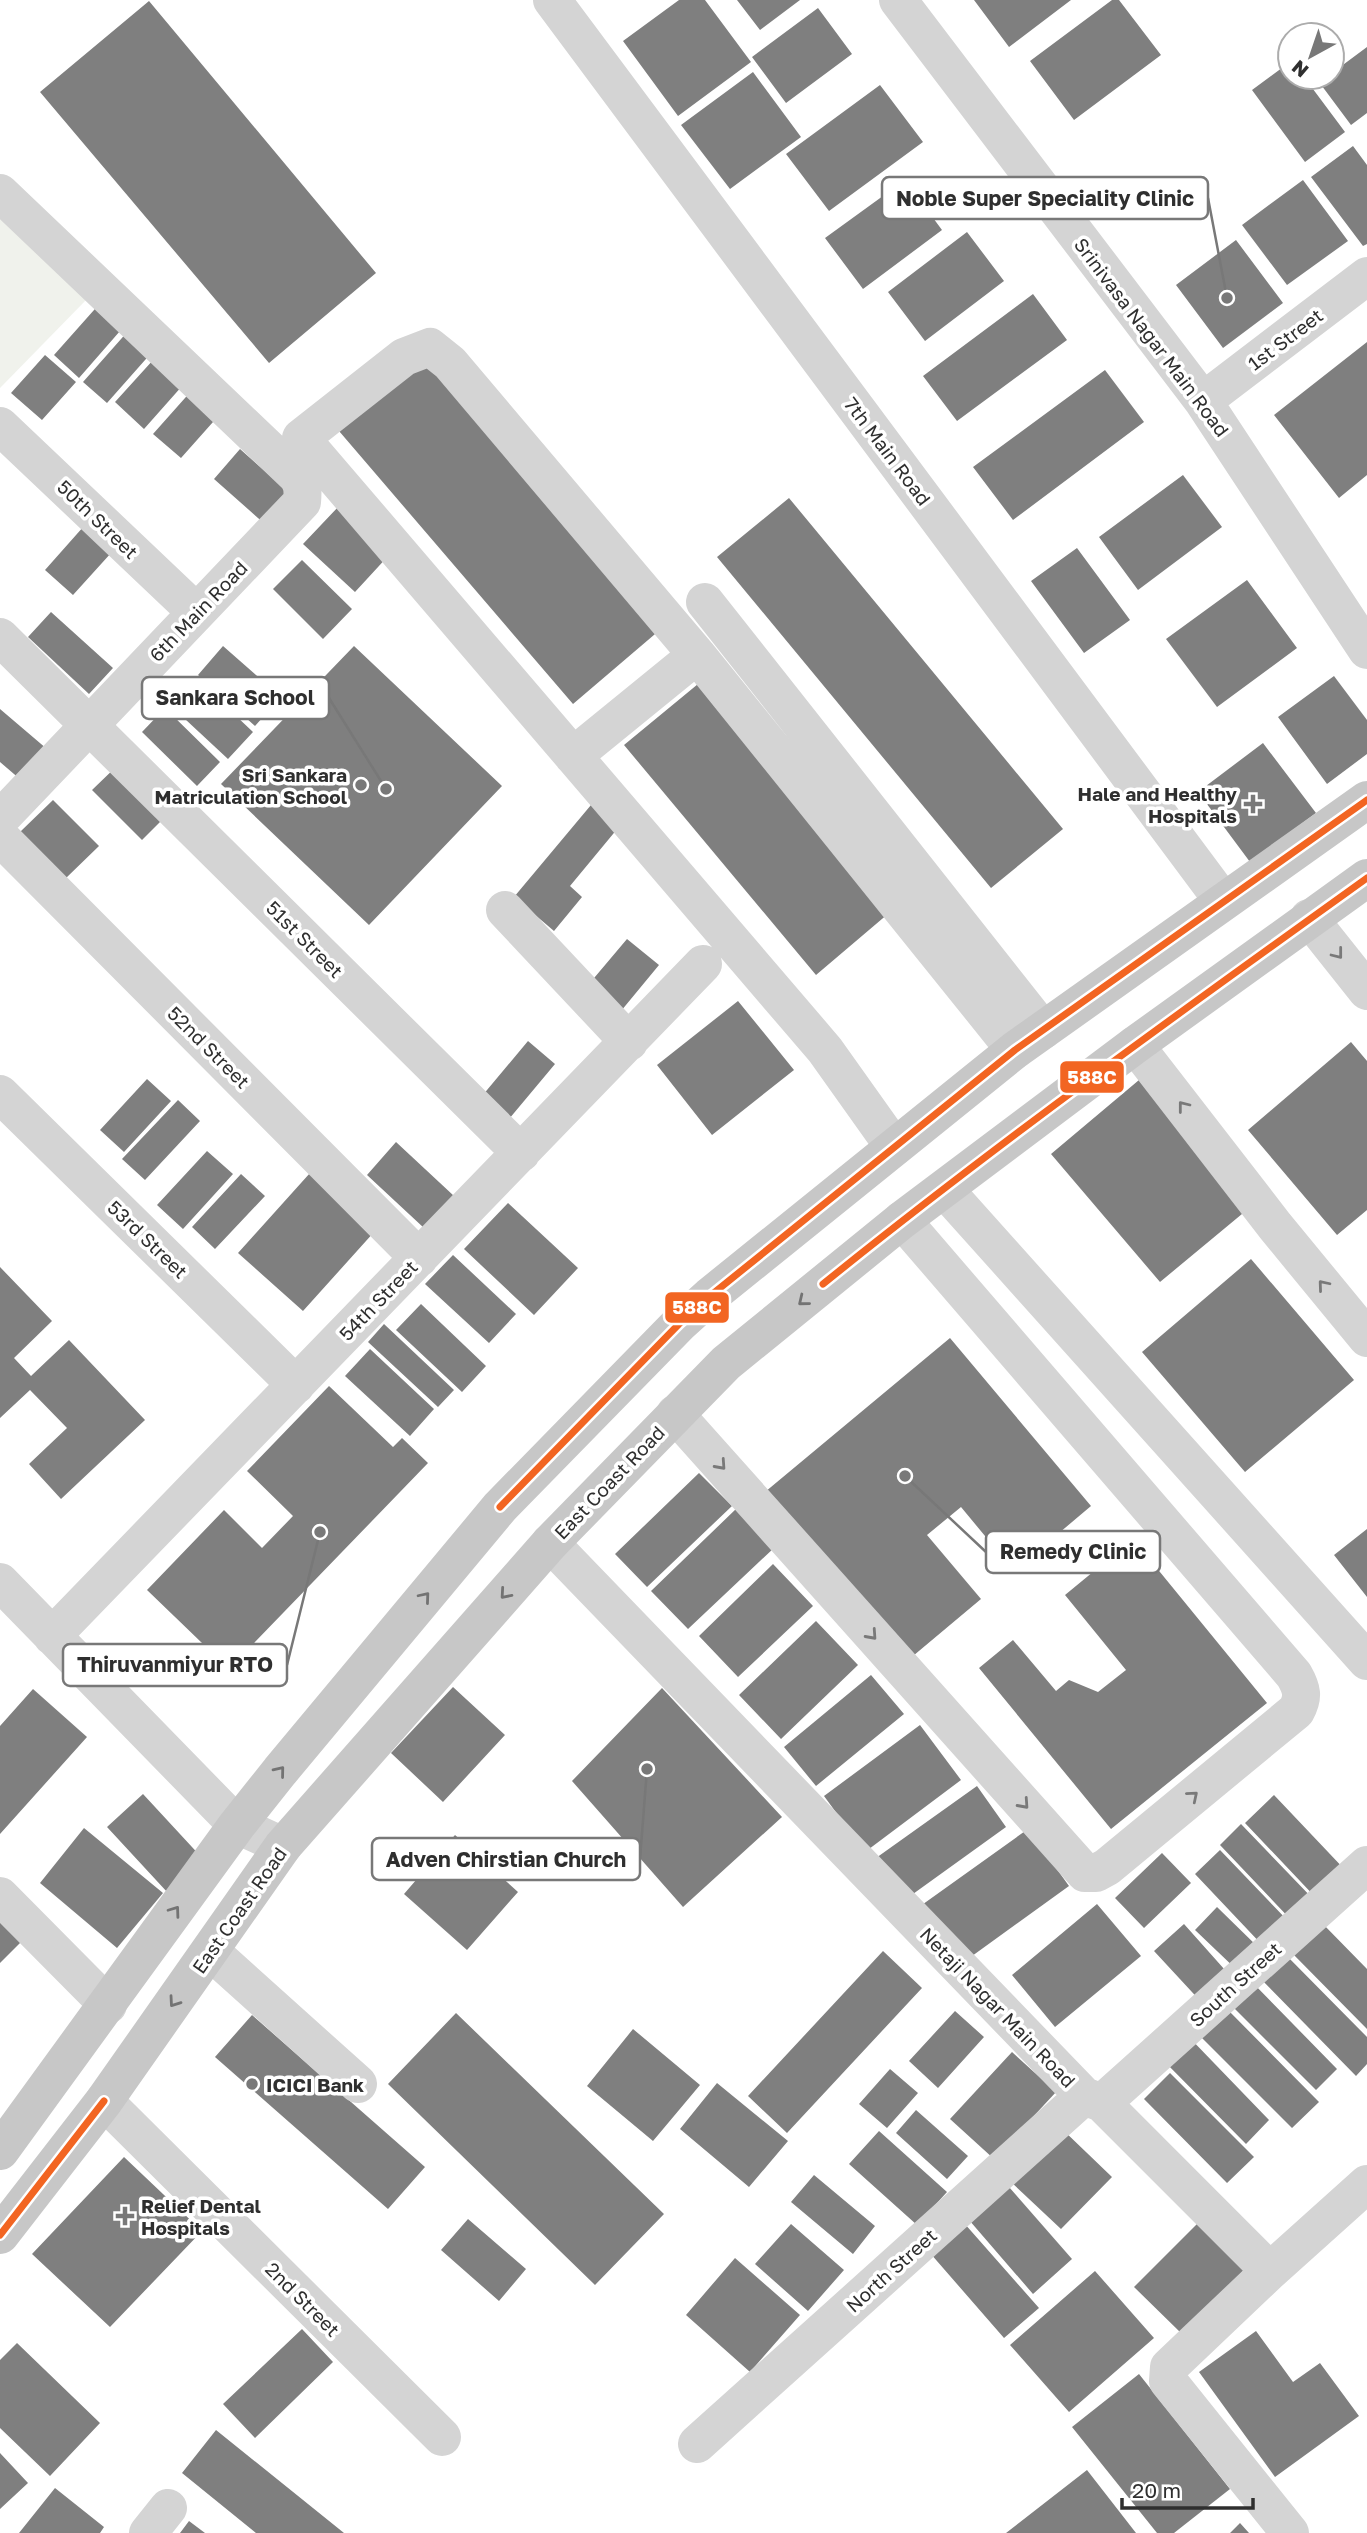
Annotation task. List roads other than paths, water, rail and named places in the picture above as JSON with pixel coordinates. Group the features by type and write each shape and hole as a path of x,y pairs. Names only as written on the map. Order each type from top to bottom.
{"main road":[{"path":"5,2134 108,2005 237,1825 500,1507 679,1324 710,1296 1029,1040 1367,800"},
{"name":"East Coast Road","path":"0,2235 104,2101 283,1846 550,1543 726,1363 902,1220 1135,1045 1367,878"}],"street":[{"name":"7th Main Road","path":"552,0 1223,901"},
{"name":"Srinivasa Nagar Main Road","path":"898,0 1203,401 1367,650"},
{"name":"6th Main Road","path":"0,193 297,476 303,491 302,502 0,819"},
{"name":"1st Street","path":"1203,401 1367,276"},
{"path":"894,1147 825,1050 301,438 404,357 430,347 450,363 1029,1040"},
{"name":"50th Street","path":"0,426 196,612"},
{"path":"705,602 1029,1040"},
{"name":"51st Street","path":"0,637 521,1153"},
{"path":"573,756 697,655"},
{"name":"52nd Street","path":"0,837 419,1258"},
{"path":"505,910 629,1042"},
{"path":"1309,918 1367,991"},
{"name":"54th Street","path":"51,1636 703,964"},
{"path":"1135,1045 1275,1226 1367,1338"},
{"name":"53rd Street","path":"0,1094 296,1385"},
{"path":"945,1190 1367,1661"},
{"path":"675,1414 1085,1873 1096,1873 1107,1867 1296,1711 1302,1700 1301,1688 1294,1675 902,1220"},
{"name":"Netaji Nagar Main Road","path":"550,1543 1093,2100 1270,2271"},
{"path":"0,1582 237,1825 283,1846"},
{"name":"South Street","path":"1093,2100 1367,1865"},
{"path":"0,1896 108,2005"},
{"path":"210,1951 358,2084"},
{"name":"North Street","path":"697,2444 1093,2100"},
{"name":"2nd Street","path":"104,2101 442,2437"},
{"path":"1290,2533 1168,2381 1169,2367 1367,2184"}],"place":[{"name":"Noble Super Speciality Clinic","path":"1227,298"},
{"name":"Sri Sankara Matriculation School","path":"361,785"},
{"name":"Sankara School","path":"386,789"},
{"name":"Hale and Healthy Hospitals","path":"1253,804"},
{"name":"Remedy Clinic","path":"905,1476"},
{"name":"Thiruvanmiyur RTO","path":"320,1532"},
{"name":"Adven Chirstian Church","path":"647,1769"},
{"name":"ICICI Bank","path":"252,2084"},
{"name":"Relief Dental Hospitals","path":"125,2216"}]}
